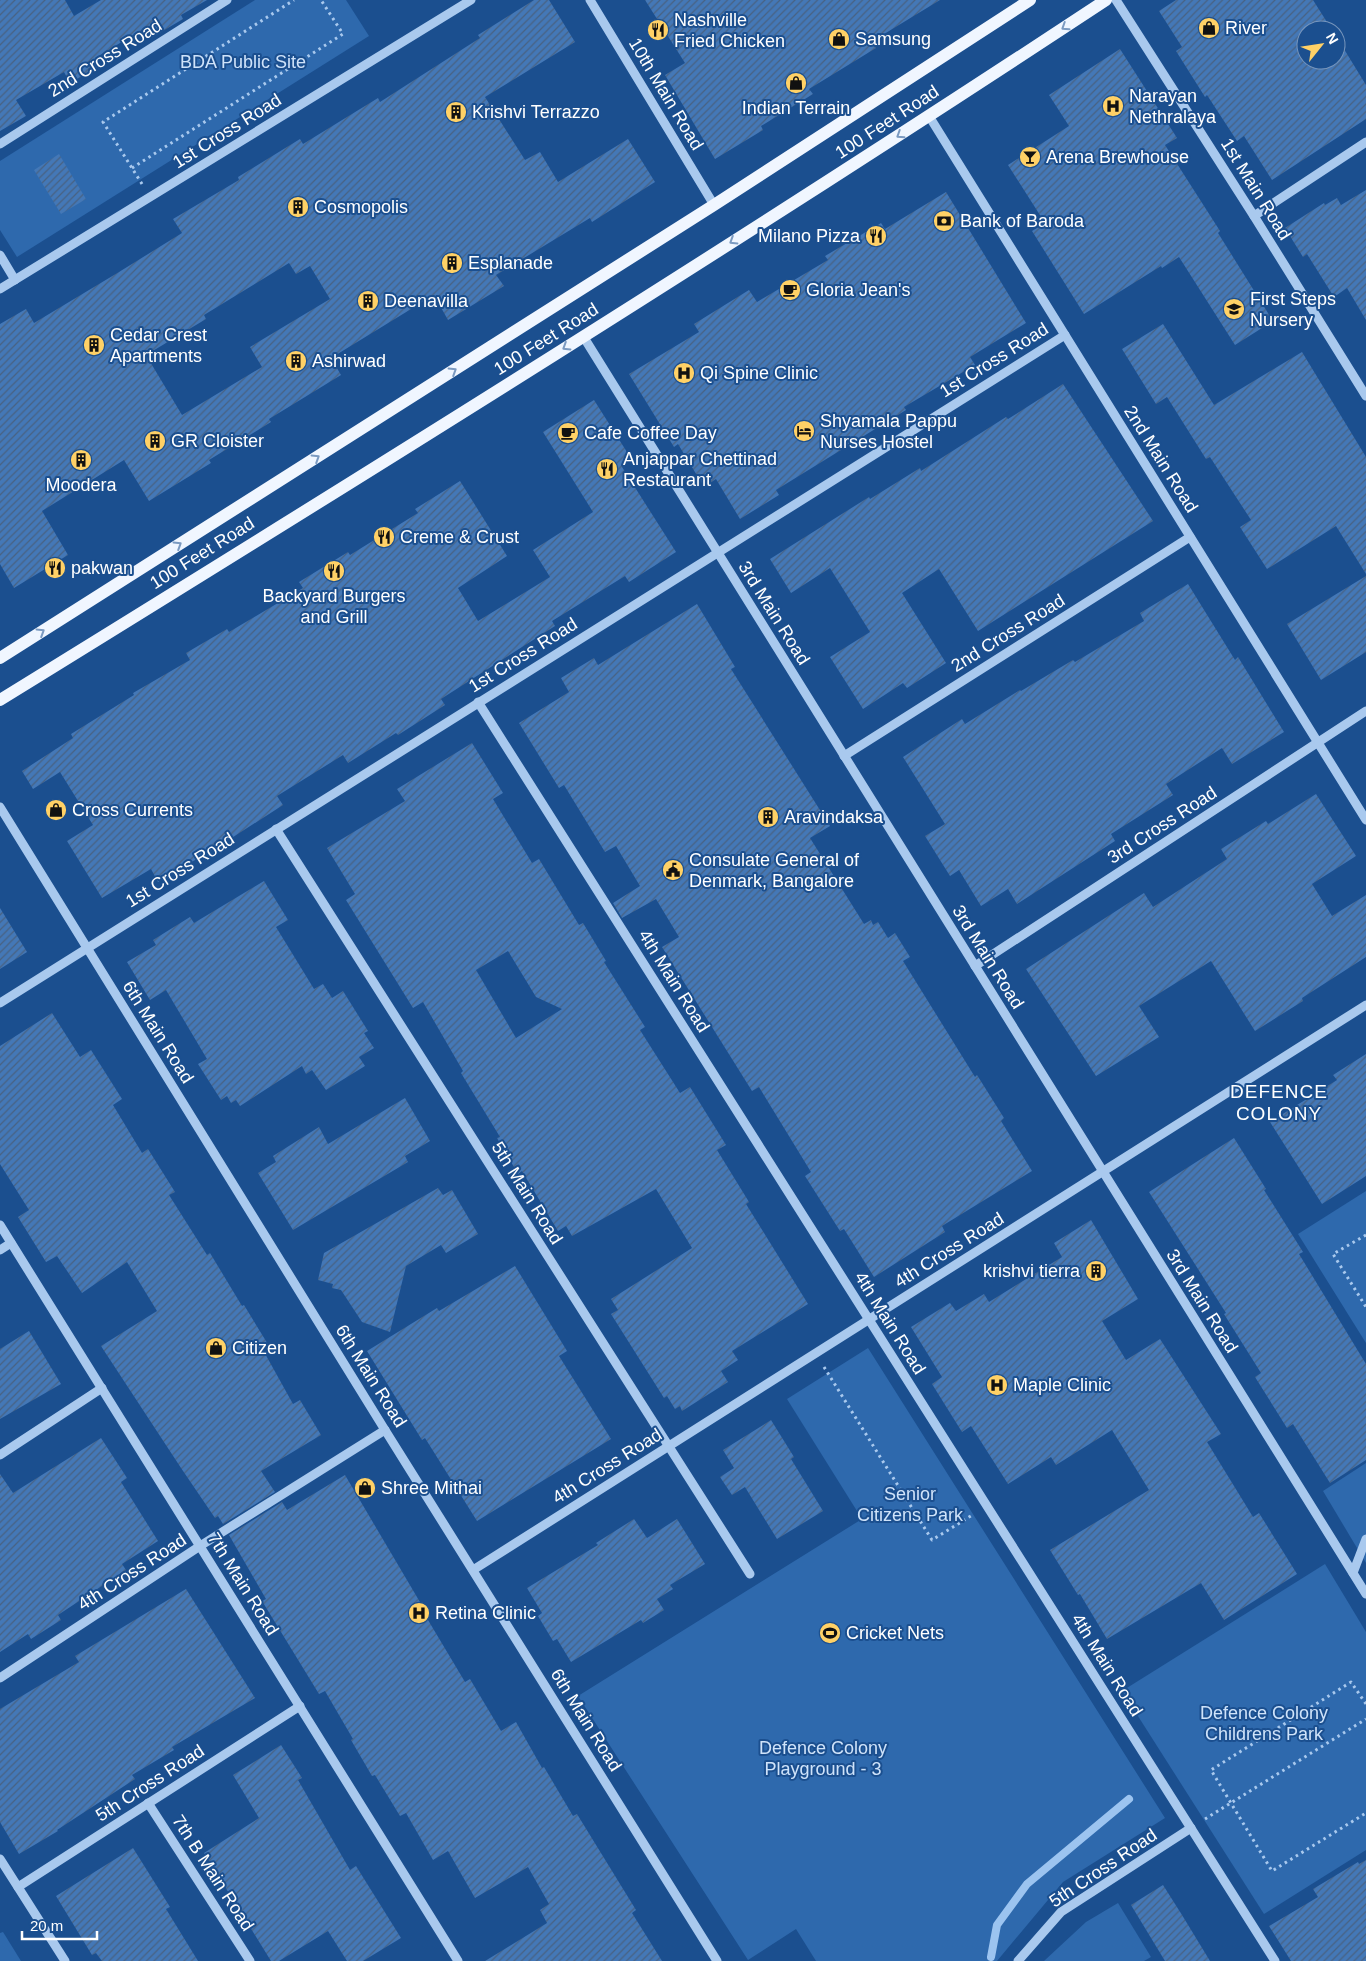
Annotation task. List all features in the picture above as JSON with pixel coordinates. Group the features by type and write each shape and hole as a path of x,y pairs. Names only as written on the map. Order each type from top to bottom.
{"main road":[{"name":"100 Feet Road","path":"0,658 714,205 1030,0"},
{"name":"100 Feet Road","path":"0,700 583,336 929,116 1106,0"}],"street":[{"name":"2nd Cross Road","path":"0,144 227,0"},
{"name":"1st Cross Road","path":"0,289 471,0"},
{"name":"10th Main Road","path":"590,0 714,205"},
{"name":"1st Main Road","path":"1116,0 1366,396"},
{"name":"2nd Main Road","path":"929,116 1366,820"},
{"path":"1254,216 1366,142"},
{"path":"0,255 15,280"},
{"name":"1st Cross Road","path":"0,1003 1065,335"},
{"name":"3rd Main Road","path":"583,336 1366,1594"},
{"name":"2nd Cross Road","path":"844,756 1190,536"},
{"name":"4th Main Road","path":"478,702 1275,1961"},
{"name":"3rd Cross Road","path":"975,966 1366,711"},
{"name":"6th Main Road","path":"0,807 385,1430 717,1961"},
{"name":"5th Main Road","path":"276,829 750,1574"},
{"name":"4th Cross Road","path":"473,1570 1366,1005"},
{"name":"7th Main Road","path":"0,1225 458,1961"},
{"path":"0,1250 11,1243"},
{"path":"0,1455 102,1388"},
{"name":"4th Cross Road","path":"0,1678 200,1546 385,1430"},
{"path":"1353,1573 1366,1539"},
{"name":"5th Cross Road","path":"18,1887 300,1706"},
{"name":"7th B Main Road","path":"148,1803 250,1961"},
{"name":"5th Cross Road","path":"1018,1961 1061,1912 1191,1828"},
{"path":"0,1858 65,1961"}],"path":[{"path":"294,0 102,122 132,168 343,34 321,0"},
{"path":"1366,1235 1332,1254 1366,1307"},
{"path":"815,1354 932,1540 987,1506"},
{"path":"1366,1704 1352,1682 1211,1770 1272,1871 1366,1813"},
{"path":"1191,1828 1366,1719"}],"green space":[{"name":"BDA Public Site","path":"255,0 346,0 369,36 17,257 0,230 0,161"},
{"path":"1366,1191 1366,1343 1298,1234"},
{"name":"Defence Colony Playground - 3","path":"868,1348 1165,1818 1063,1882 997,1961 816,1961 796,1929 748,1960 578,1696 862,1519 787,1399"},
{"path":"1366,1463 1366,1563 1323,1491"},
{"name":"Defence Colony Childrens Park","path":"1325,1564 1366,1632 1366,1850 1264,1914 1122,1691"},
{"path":"1118,1903 1151,1957 1144,1961 1044,1961 1086,1922"},
{"path":"3,1932 21,1961 0,1961 0,1933"}],"building":[{"path":"0,0 65,0 74,16 101,0 207,0 181,15 183,19 151,38 145,28 95,58 100,66 70,83 64,72 16,100 26,116 0,131"},
{"path":"534,0 549,0 575,42 485,97 525,160 540,152 558,182 628,139 655,182 592,222 590,218 496,275 504,286 448,320 434,295 331,358 341,375 269,419 271,422 209,460 211,463 149,501 124,460 42,511 68,555 14,588 0,564 0,324 26,309 34,323 119,272 182,233 173,219 239,180 238,177 300,139 303,144 378,98 380,102 480,38 478,35","holes":["289,263 296,274 310,266 330,299 250,347 262,367 182,415 146,355 206,319 204,315"]},
{"path":"645,0 940,0 871,42 876,48 809,89 813,94 761,126 763,130 715,159 665,75 685,63"},
{"path":"1176,0 1313,0 1326,20 1296,20 1296,70 1346,70 1346,52 1366,85 1366,119 1272,180 1244,136 1237,141 1207,95 1205,97 1176,51 1182,47 1159,11"},
{"path":"1120,49 1177,138 1165,145 1220,231 1218,233 1273,321 1235,345 1179,257 1162,268 1161,266 1084,314 1032,231 1045,223 1008,165 1069,126 1049,95"},
{"path":"59,154 86,199 61,214 34,170"},
{"path":"1366,190 1366,320 1347,288 1334,297 1307,254 1303,257 1285,228 1324,203 1325,205 1337,198 1341,205"},
{"path":"946,192 1026,323 970,357 975,365 904,407 906,410 776,490 779,495 740,519 716,479 704,487 678,444 674,447 629,374 699,332 694,324 749,290 757,302 828,260 825,256 881,223 885,229"},
{"path":"1163,324 1214,405 1302,352 1366,457 1366,574 1336,526 1267,569 1240,527 1251,520 1210,457 1206,459 1167,397 1156,404 1122,349"},
{"path":"1063,384 1153,521 978,631 939,569 902,593 946,663 907,688 903,683 863,709 830,657 870,632 830,568 791,593 770,559 869,497 870,499 920,468 921,471 1006,417 1008,419"},
{"path":"594,400 632,460 622,467 676,552 629,582 625,576 552,621 555,626 441,699 445,705 398,735 396,733 348,763 343,755 277,796 283,805 227,841 158,882 151,869 102,898 67,841 93,825 60,772 33,789 22,771 73,738 71,734 134,695 133,693 190,660 186,653 227,629 229,632 303,588 299,582 348,552 350,555 418,513 415,509 460,481 507,556 458,588 478,621 550,577 533,550 593,512 543,432"},
{"path":"1366,576 1366,652 1321,680 1287,624"},
{"path":"1188,584 1235,660 1238,657 1284,732 1232,764 1222,748 1166,784 1173,795 1111,834 1115,841 1017,904 1008,889 981,906 959,870 950,876 925,836 945,824 903,757 962,719 965,724 1020,690 1073,660 1075,662 1144,621 1140,613"},
{"path":"697,604 735,667 731,669 830,826 810,838 864,924 871,920 873,925 878,922 888,938 895,933 910,957 903,961 975,1077 977,1075 1004,1118 1001,1121 1032,1171 942,1226 945,1232 874,1277 844,1229 840,1231 805,1176 811,1172 759,1087 752,1091 662,947 679,937 656,899 622,918 613,903 640,886 616,846 605,852 564,785 559,788 519,723 569,692 561,678 594,658 598,665"},
{"path":"472,743 503,793 493,799 532,863 539,859 579,925 583,923 606,961 604,962 645,1027 640,1030 680,1093 690,1087 726,1145 717,1150 749,1202 746,1204 808,1304 732,1351 738,1360 721,1371 728,1382 682,1411 680,1406 675,1409 667,1396 664,1398 611,1314 618,1310 611,1299 692,1248 656,1189 572,1236 566,1226 558,1231 522,1171 518,1174 497,1138 500,1137 461,1073 463,1071 423,1002 413,1008 346,900 355,894 327,848 405,801 397,789","holes":["508,951 536,997 562,1009 516,1038 476,970"]},
{"path":"1316,794 1356,856 1312,884 1332,916 1366,895 1366,957 1302,998 1303,1001 1255,1031 1211,961 1139,1006 1159,1037 1096,1076 1026,969 1144,893 1153,907 1227,859 1221,849 1266,821 1268,824"},
{"path":"264,881 288,920 276,927 314,989 323,984 332,998 343,991 368,1031 364,1033 374,1048 359,1057 365,1066 326,1090 312,1070 306,1074 302,1066 240,1106 236,1100 231,1103 227,1096 221,1100 198,1064 207,1059 166,990 150,1000 127,962 156,945 153,940 190,917 194,923"},
{"path":"0,908 27,952 0,969"},
{"path":"52,1013 80,1057 91,1050 122,1099 113,1105 142,1153 148,1149 175,1192 169,1195 207,1255 210,1253 269,1346 263,1350 293,1404 300,1400 321,1435 261,1471 275,1492 223,1524 218,1516 215,1518 101,1346 157,1311 127,1262 82,1293 57,1256 46,1262 18,1217 29,1210 0,1164 0,1046"},
{"path":"1366,1054 1366,1176 1322,1204 1270,1122 1337,1080 1333,1075"},
{"path":"405,1098 430,1141 405,1156 408,1162 293,1230 258,1173 276,1162 273,1156 319,1127 328,1144"},
{"path":"1234,1138 1303,1252 1299,1254 1366,1364 1366,1460 1330,1483 1293,1424 1287,1428 1255,1377 1261,1373 1224,1314 1226,1313 1149,1192"},
{"path":"438,1188 443,1195 452,1190 478,1234 446,1253 441,1245 406,1266 390,1332 362,1322 341,1290 332,1288 333,1284 318,1280 324,1253"},
{"path":"1091,1220 1138,1299 1102,1321 1126,1360 1160,1339 1221,1434 1207,1442 1253,1517 1259,1513 1297,1574 1224,1620 1201,1583 1107,1639 1080,1594 1078,1595 1050,1550 1149,1490 1112,1430 1056,1465 1051,1457 1008,1484 971,1426 962,1432 932,1384 942,1377 911,1327 950,1303 956,1311 984,1294 989,1302 1062,1257 1054,1243"},
{"path":"515,1266 567,1351 559,1356 611,1439 477,1521 425,1438 422,1440 367,1351 437,1308 439,1311"},
{"path":"29,1331 61,1384 0,1419 0,1349"},
{"path":"771,1420 794,1457 791,1459 823,1511 777,1539 745,1487 732,1495 720,1477 734,1468 723,1450"},
{"path":"101,1438 127,1478 121,1482 158,1541 122,1564 126,1570 58,1615 61,1620 31,1639 28,1634 0,1652 0,1474 13,1493"},
{"path":"345,1475 465,1682 470,1679 501,1731 516,1722 542,1768 544,1767 573,1816 577,1814 636,1910 632,1913 662,1961 485,1961 547,1923 540,1910 549,1904 528,1867 475,1898 448,1851 433,1860 406,1813 400,1816 375,1775 372,1776 325,1691 319,1694 262,1601 266,1599 229,1535 282,1502 287,1510"},
{"path":"634,1519 647,1538 677,1519 705,1564 670,1585 673,1589 657,1599 664,1610 643,1623 641,1620 571,1662 557,1639 553,1641 538,1616 542,1613 527,1588 598,1545 596,1543"},
{"path":"186,1589 255,1698 172,1747 174,1750 132,1775 135,1779 58,1831 19,1854 0,1822 0,1709 79,1662 75,1656"},
{"path":"281,1745 302,1778 298,1780 350,1870 356,1866 401,1938 363,1961 347,1961 328,1931 279,1961 271,1961 204,1853 259,1818 233,1775"},
{"path":"133,1848 170,1907 166,1909 198,1961 102,1961 96,1953 92,1955 56,1896"},
{"path":"1366,1860 1366,1961 1291,1961 1269,1926 1318,1897 1313,1889 1358,1862 1359,1864"},
{"path":"1163,1885 1210,1961 1165,1961 1131,1905"}],"waterway":[{"path":"991,1957 997,1925 1027,1884 1129,1799"}],"place":[{"name":"River","path":"1209,28"},
{"name":"Nashville Fried Chicken","path":"658,30"},
{"name":"Samsung","path":"839,39"},
{"name":"Indian Terrain","path":"796,83"},
{"name":"Narayan Nethralaya","path":"1113,106"},
{"name":"Krishvi Terrazzo","path":"456,112"},
{"name":"Arena Brewhouse","path":"1030,157"},
{"name":"Cosmopolis","path":"298,207"},
{"name":"Bank of Baroda","path":"944,221"},
{"name":"Milano Pizza","path":"876,236"},
{"name":"Esplanade","path":"452,263"},
{"name":"Gloria Jean's","path":"790,290"},
{"name":"Deenavilla","path":"368,301"},
{"name":"First Steps Nursery","path":"1234,309"},
{"name":"Cedar Crest Apartments","path":"94,345"},
{"name":"Ashirwad","path":"296,361"},
{"name":"Qi Spine Clinic","path":"684,373"},
{"name":"Shyamala Pappu Nurses Hostel","path":"804,431"},
{"name":"Cafe Coffee Day","path":"568,433"},
{"name":"GR Cloister","path":"155,441"},
{"name":"Moodera","path":"81,460"},
{"name":"Anjappar Chettinad Restaurant","path":"607,469"},
{"name":"Creme & Crust","path":"384,537"},
{"name":"pakwan","path":"55,568"},
{"name":"Backyard Burgers and Grill","path":"334,571"},
{"name":"Cross Currents","path":"56,810"},
{"name":"Aravindaksa","path":"768,817"},
{"name":"Consulate General of Denmark, Bangalore","path":"673,870"},
{"name":"krishvi tierra","path":"1096,1271"},
{"name":"Citizen","path":"216,1348"},
{"name":"Maple Clinic","path":"997,1385"},
{"name":"Shree Mithai","path":"365,1488"},
{"name":"Retina Clinic","path":"419,1613"},
{"name":"Cricket Nets","path":"830,1633"}],"district":[{"name":"DEFENCE COLONY","path":"1279,1102"}],"park label":[{"name":"Senior Citizens Park","path":"910,1504"}]}
